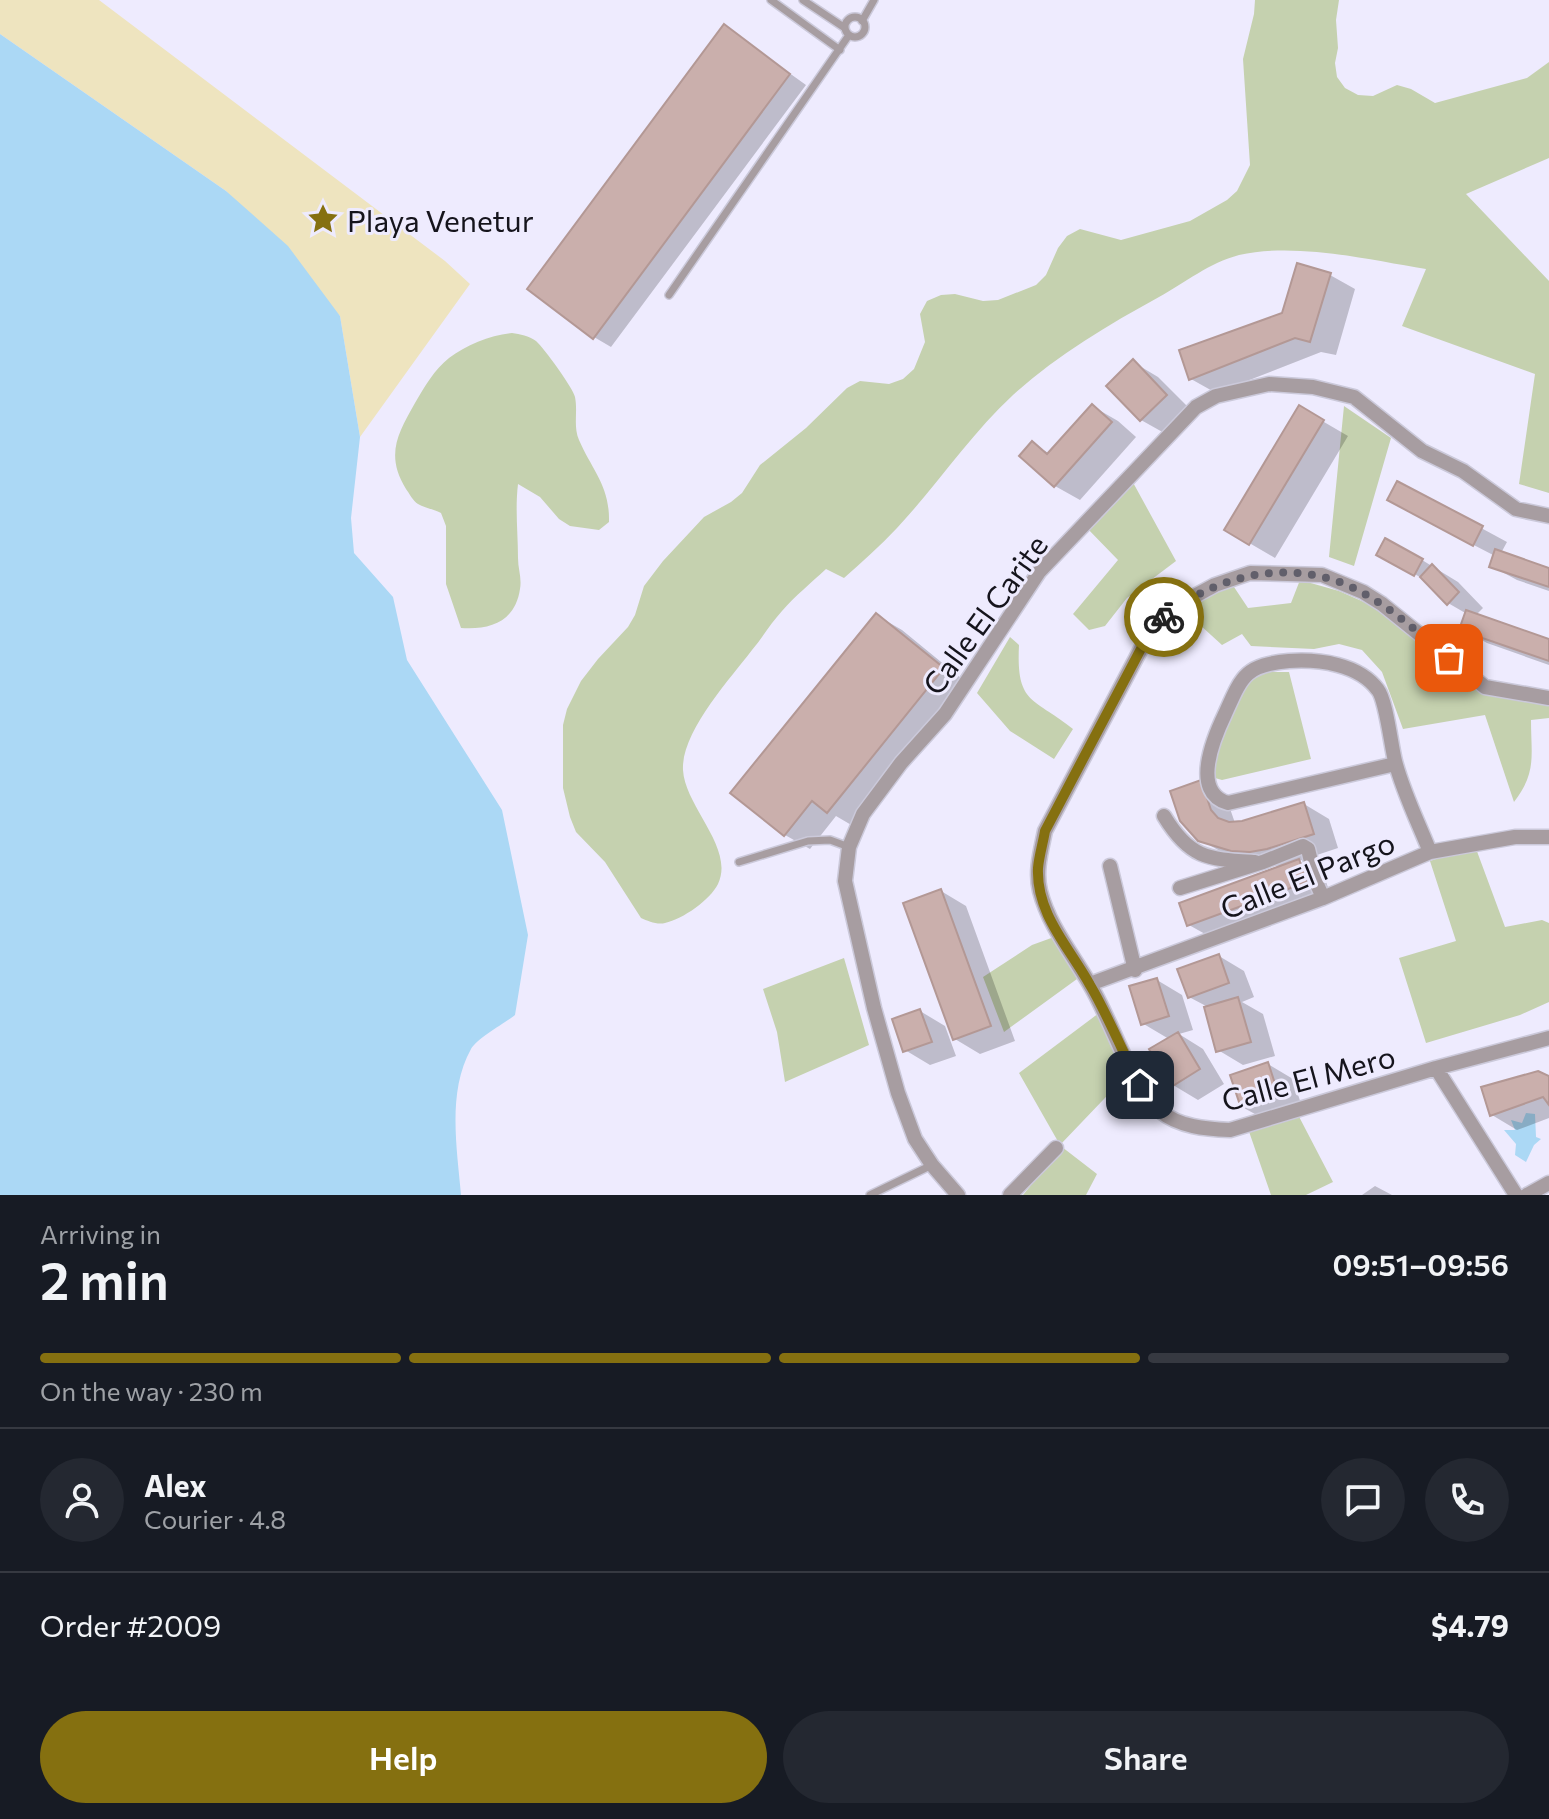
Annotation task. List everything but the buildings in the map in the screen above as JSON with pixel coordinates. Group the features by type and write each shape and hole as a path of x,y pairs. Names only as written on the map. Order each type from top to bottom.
{"street":[{"name":"Calle El Carite","path":"958,1195 915,1139 902,1105 874,1008 845,881 849,847 863,814 901,763 945,714 1039,572 1196,407 1216,396 1269,384 1289,384 1354,397 1422,451 1463,471 1516,509 1549,516"},
{"name":"Calle El Mero","path":"1549,698 1527,697 1485,687 1382,604 1352,587 1322,575 1250,573 1215,585 1180,604 1153,626 1045,831 1038,866 1039,888 1047,914 1090,984 1140,1085 1159,1111 1179,1122 1203,1129 1230,1130 1436,1068 1549,1038"},
{"path":"1395,764 1228,803 1218,801 1210,793 1207,762 1236,687 1246,672 1271,663 1307,660 1359,673 1380,691 1395,764 1430,852"},
{"path":"1164,816 1177,838 1200,854 1224,860 1263,862"},
{"name":"Calle El Pargo","path":"1090,984 1135,970 1323,898 1430,852 1515,837 1549,837"},
{"path":"1180,888 1306,847 1323,898"},
{"path":"1110,866 1135,970"},
{"path":"1436,1068 1516,1195"},
{"path":"1010,1195 1056,1148"},
{"path":"1527,1195 1549,1183"}],"lane":[{"path":"771,0 840,50"},
{"path":"803,0 858,37 864,30 862,21 874,0 865,0"},
{"path":"669,295 840,50 851,18 862,21"},
{"path":"739,862 808,841 830,840 849,847"},
{"path":"870,1195 932,1165"}],"green space":[{"path":"1255,0 1339,0 1336,20 1337,77 1345,88 1358,95 1373,96 1397,85 1435,103 1527,78 1549,62 1549,158 1466,194 1549,281 1549,493 1519,484 1535,374 1402,326 1426,269 1333,254 1284,250 1239,255 1218,263 1102,330 1030,381 982,427 912,512 871,554 844,578 826,569 782,611 708,707 684,755 686,784 720,856 718,884 695,908 672,921 662,923 641,918 605,862 576,832 563,788 563,725 581,681 635,615 644,586 704,517 742,493 760,465 806,428 847,388 860,381 889,384 903,379 914,369 925,342 920,314 927,301 941,295 955,294 983,301 998,300 1036,285 1046,275 1067,236 1080,229 1121,240 1190,221 1237,191 1250,165 1243,59"},
{"path":"512,333 536,341 573,392 577,435 607,498 609,522 599,530 570,526 559,519 540,497 518,484 518,562 521,581 517,600 500,622 461,628 446,584 446,526 441,513 418,504 406,489 396,465 396,444 415,403 444,363 471,345"},
{"path":"1344,406 1391,438 1354,566 1329,557"},
{"path":"1130,477 1176,561 1127,598 1105,626 1089,630 1073,614 1118,560 1085,526"},
{"path":"1300,580 1339,591 1382,610 1470,681 1549,697 1549,718 1531,720 1529,772 1514,802 1485,715 1403,729 1382,672 1362,650 1339,644 1314,649 1251,646 1242,634 1222,645 1178,605 1230,581 1248,608 1291,603"},
{"path":"1010,637 1019,645 1024,690 1030,698 1073,729 1054,759 1010,731 977,693"},
{"path":"1289,672 1311,759 1222,780 1215,778 1210,772 1212,764 1239,687 1255,674"},
{"path":"1475,846 1505,927 1542,920 1549,923 1549,1002 1520,1015 1426,1043 1399,958 1456,941 1430,861"},
{"path":"1054,937 1077,979 1004,1032 983,977 1032,945"},
{"path":"844,958 869,1045 785,1082 777,1032 763,989"},
{"path":"1099,1013 1125,1077 1060,1145 1019,1073"},
{"path":"1294,1107 1333,1182 1306,1195 1271,1195 1245,1120"},
{"path":"1062,1147 1097,1174 1086,1195 1023,1195"}],"sand":[{"name":"Playa Venetur","path":"0,0 99,0 445,261 470,284 360,437 340,316 226,191 0,34"}],"water":[{"path":"0,34 226,191 288,246 340,316 360,437 351,518 354,553 393,597 407,660 502,810 528,935 515,1015 474,1045 459,1083 456,1139 461,1195 0,1195"},
{"path":"1526,1113 1535,1114 1536,1137 1541,1139 1534,1145 1526,1162 1515,1155 1516,1144 1504,1130 1515,1130 1511,1120 1522,1123"}],"way so far":[{"path":"1164,617 1180,604 1215,585 1250,573 1322,575 1363,592 1382,604 1449,658"}],"place":[{"name":"Playa Venetur","path":"323,219"}],"route":[{"path":"1140,1085 1090,984 1047,914 1039,888 1038,866 1045,831 1153,626 1164,617"}]}
